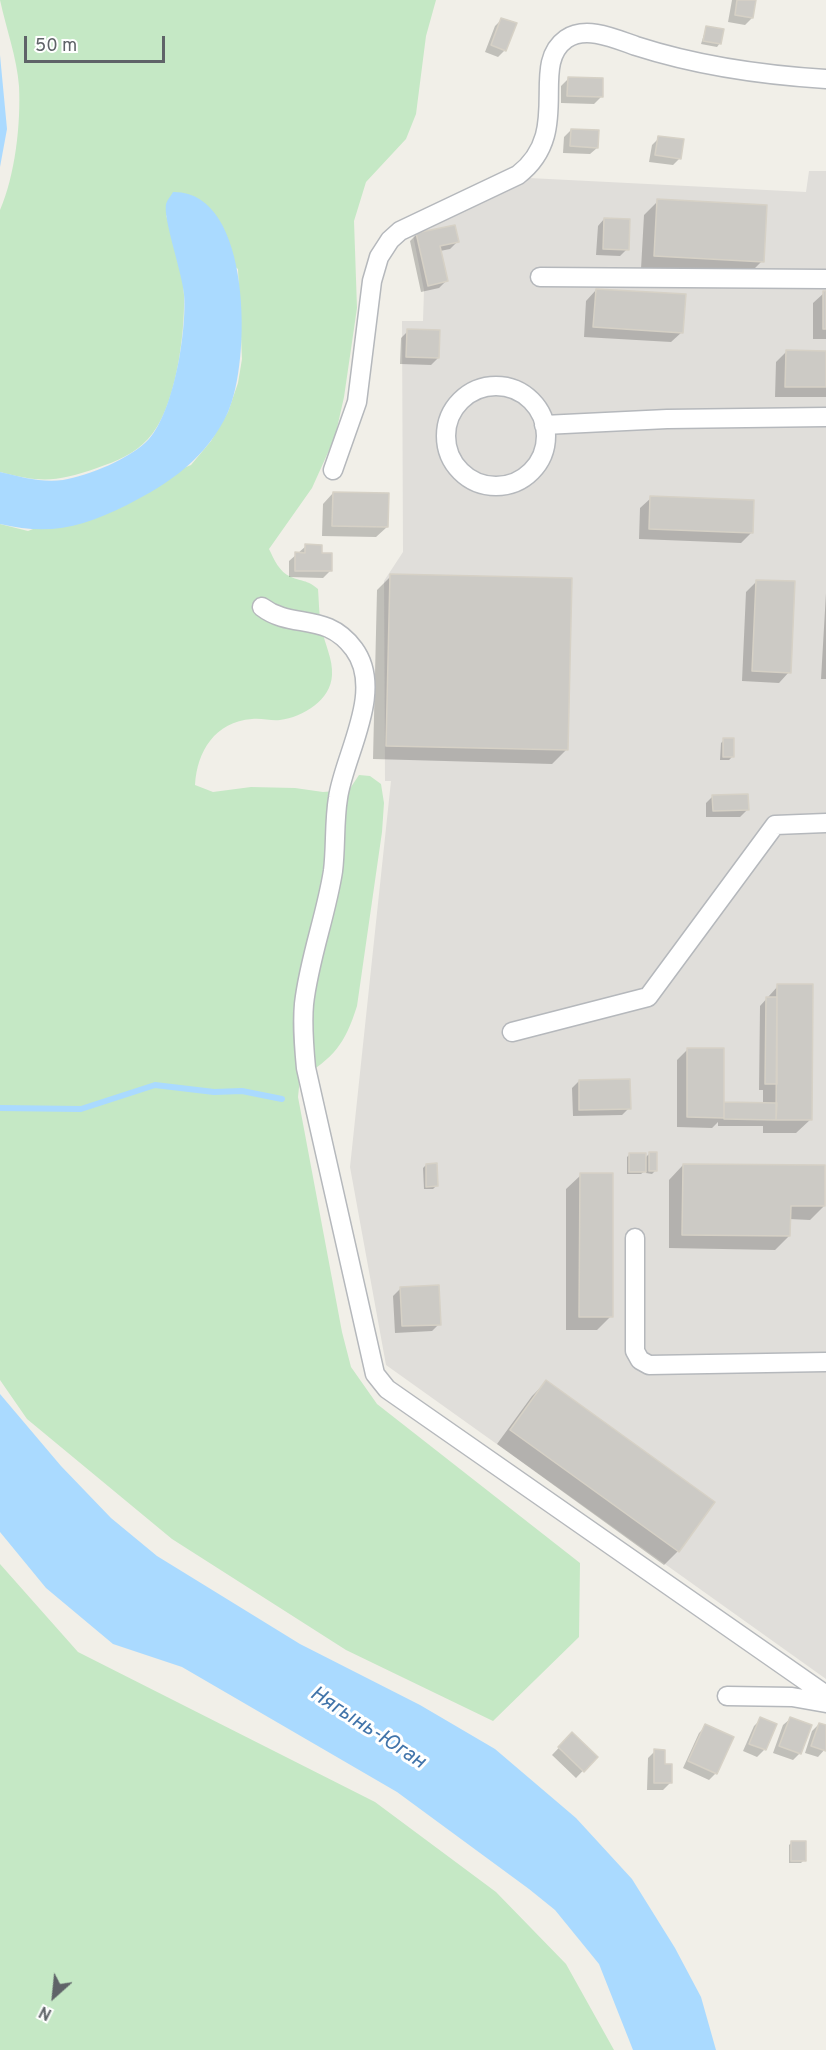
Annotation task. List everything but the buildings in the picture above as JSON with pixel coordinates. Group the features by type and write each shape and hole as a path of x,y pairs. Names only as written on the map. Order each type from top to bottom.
{"lane":[{"path":"333,470 357,402 372,281 379,258 400,231 518,175 532,164 546,139 549,119 550,68 562,42 573,34 595,34 684,59 735,70 826,79"},
{"path":"540,277 826,279"},
{"path":"487,387 504,387 521,392 534,403 544,425 546,436 543,453 535,468 522,479 505,485 488,485 471,480 458,468 449,453 446,436 449,419 457,404 470,393 487,387"},
{"path":"544,425 667,419 826,417"},
{"path":"262,607 279,616 329,627 340,634 361,660 365,680 358,730 338,798 333,871 304,1004 302,1034 306,1068 375,1374 387,1389 826,1695"},
{"path":"512,1032 648,997 775,825 826,823"},
{"path":"635,1238 634,1351 640,1360 649,1365 826,1362"},
{"path":"727,1696 792,1697 826,1703"}],"shaded area":[{"path":"809,171 826,171 826,1679 386,1365 350,1167 391,781 385,781 384,581 403,552 402,321 423,321 424,290 412,230 529,178 806,192"}],"green space":[{"path":"0,0 436,0 426,36 416,114 406,139 366,182 354,221 357,308 344,397 335,437 312,488 269,549 283,572 318,589 321,625 331,663 330,684 327,692 314,706 298,715 280,720 239,721 218,732 204,750 195,785 213,792 251,787 295,788 323,792 349,790 359,775 370,776 381,784 384,803 382,832 357,1006 348,1030 337,1049 322,1064 300,1078 298,1097 342,1332 351,1367 377,1404 580,1563 579,1637 493,1721 346,1650 172,1539 27,1419 0,1380 0,524 28,531 191,465 211,441 228,412 238,383 242,359 238,269 166,215 182,275 184,311 177,371 166,410 158,426 143,444 131,453 83,473 60,478 38,479 0,472 0,210 13,166 18,133 19,86"},
{"path":"0,1564 78,1652 375,1802 496,1892 566,1964 614,2050 0,2050"}],"water":[{"path":"0,55 7,129 0,167"},
{"path":"173,192 199,199 219,219 232,248 239,283 242,320 236,388 228,412 209,443 186,468 158,488 127,505 95,519 65,527 35,529 0,524 0,472 47,481 85,475 132,453 149,439 158,426 172,390 183,328 184,294 166,211 167,202"},
{"name":"Нягынь-Юган","path":"0,1394 61,1466 111,1518 157,1556 300,1644 420,1705 495,1749 576,1818 632,1879 675,1948 701,1997 716,2050 633,2050 599,1964 555,1910 529,1889 397,1792 182,1667 113,1644 46,1588 0,1532"}],"waterway":[{"path":"0,1108 81,1109 155,1085 214,1092 242,1091 282,1099"}]}
